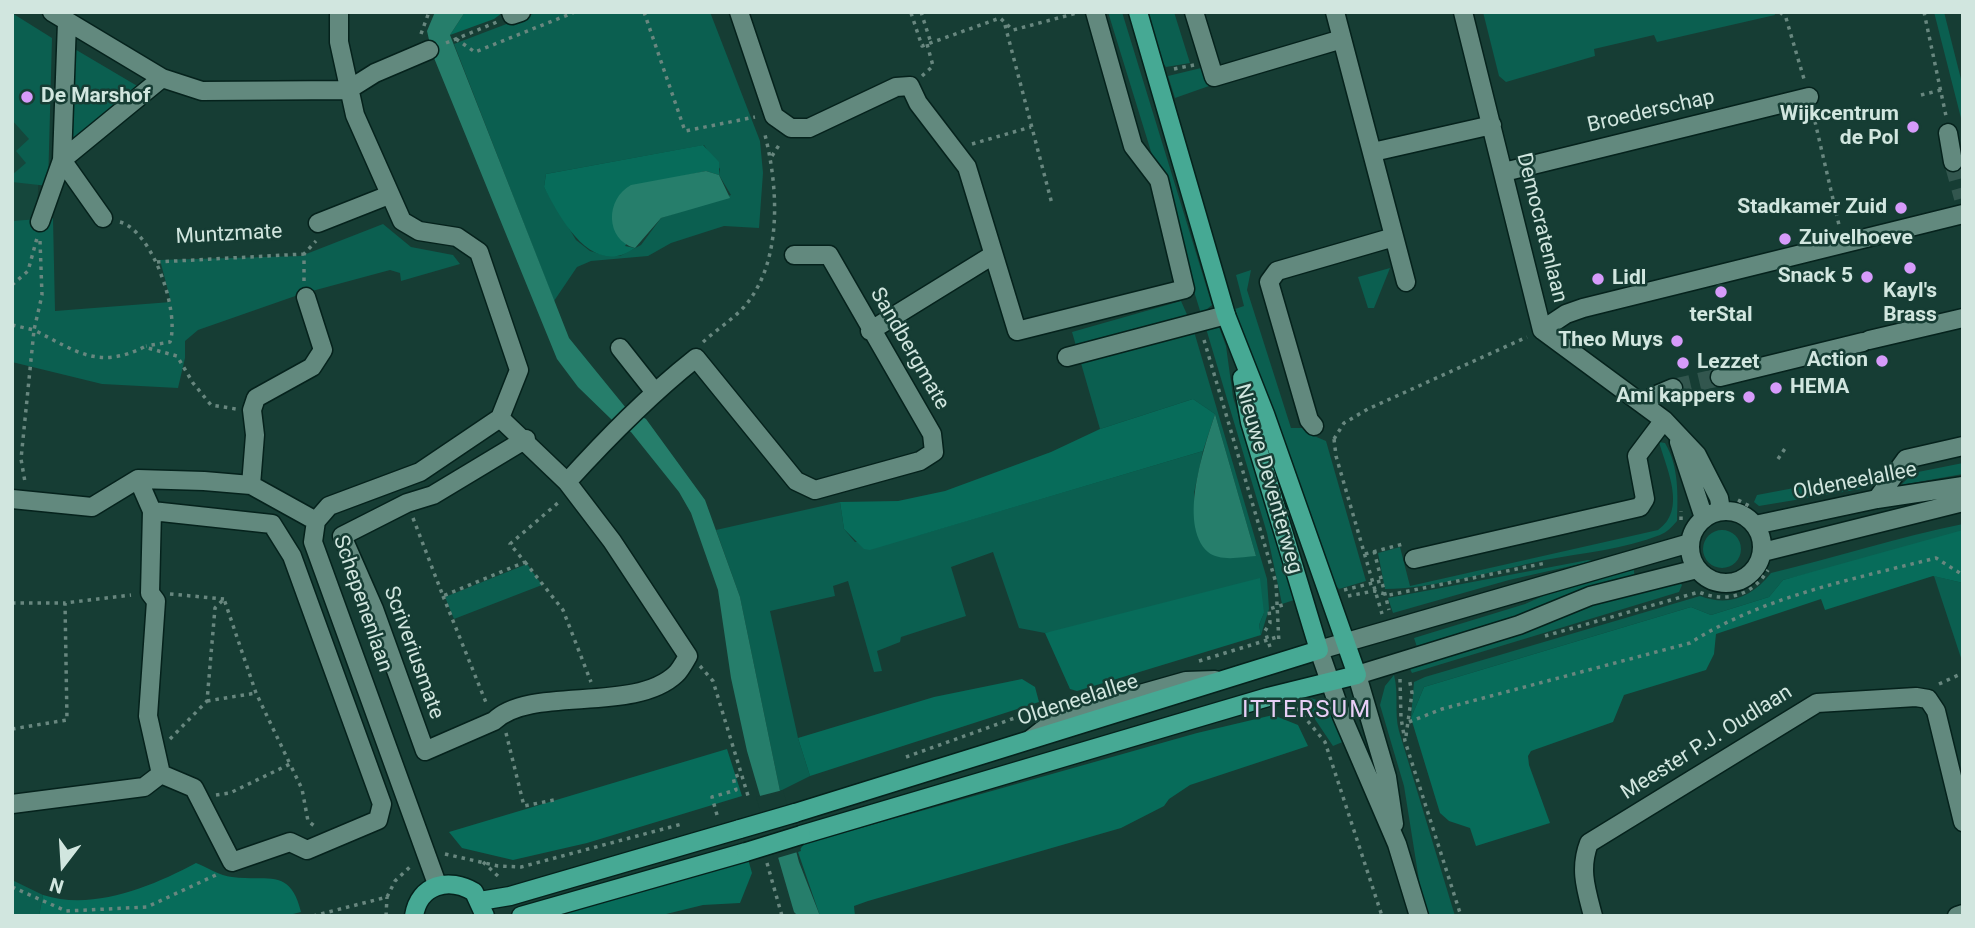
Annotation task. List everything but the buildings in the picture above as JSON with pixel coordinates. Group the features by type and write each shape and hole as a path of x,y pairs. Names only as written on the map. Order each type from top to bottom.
{"main road":[{"name":"Nieuwe Deventerweg","path":"1138,12 1226,315 1265,414 1357,675"},
{"name":"Nieuwe Deventerweg","path":"1236,343 1250,422 1319,650"},
{"name":"Oldeneelallee","path":"482,908 510,896 795,813 1319,650"},
{"path":"521,916 1291,691 1357,675"},
{"path":"412,915 420,898 437,884 466,887 482,908"}],"street":[{"path":"316,521 329,506 420,472 500,418 519,370 479,252 457,237 419,231 402,221 389,195 348,90 346,65 339,42 339,12"},
{"path":"739,12 774,116 791,128 809,128 897,87 910,86 918,103 967,167 1017,331 1185,289 1159,180 1133,146 1095,12"},
{"path":"1194,12 1214,77 1342,38"},
{"path":"1335,12 1406,282"},
{"name":"Democratenlaan","path":"1463,12 1542,330 1664,419 1676,435 1711,507"},
{"path":"60,17 162,78 202,90 348,90 375,73 429,50"},
{"path":"40,222 62,160 60,17"},
{"path":"62,160 162,78"},
{"name":"Broederschap","path":"1504,172 1809,97"},
{"path":"1373,152 1492,125"},
{"path":"1948,133 1954,162"},
{"path":"62,160 103,218"},
{"path":"318,223 389,195"},
{"path":"1542,330 1566,314 1583,308 1842,238 1963,214"},
{"path":"1314,426 1309,420 1269,282 1277,271 1394,237"},
{"name":"Sandbergmate","path":"696,358 796,481 815,490 920,461 934,452 932,433 870,331 829,255 794,255"},
{"path":"870,331 993,255"},
{"path":"251,485 255,435 252,410 256,398 312,367 323,350 306,297"},
{"path":"1067,357 1226,315"},
{"path":"1720,377 1963,318"},
{"path":"620,348 654,391"},
{"path":"500,418 526,439 571,486 615,429 654,391 696,358"},
{"path":"1644,405 1654,396 1673,388"},
{"path":"1414,559 1640,507 1645,499 1637,456 1664,419"},
{"name":"Scriveriusmate","path":"526,439 433,495 407,503 342,537 374,609 425,751 535,702 597,699 650,688 676,674 688,656 612,541 571,486"},
{"path":"1877,499 1906,459 1963,446"},
{"path":"20,500 92,506 138,479 152,511 150,593 156,601 148,716 155,755 161,774 194,788 232,862 290,842 307,850 378,820 382,804 292,556 272,524 152,511"},
{"name":"Schepenenlaan","path":"138,479 251,485 316,521 313,542 437,884"},
{"name":"Oldeneelallee","path":"1761,524 1877,499 1963,486"},
{"name":"Oldeneelallee","path":"1768,550 1963,502"},
{"path":"1357,675 1519,625 1590,596 1688,571 1717,583 1742,581 1760,564 1768,550 1762,537 1761,524 1739,513 1711,507 1681,545 1691,557 1688,571"},
{"name":"Oldeneelallee","path":"1319,650 1681,545"},
{"name":"Nieuwe Deventerweg","path":"1319,650 1329,682 1397,844 1419,916"},
{"name":"Nieuwe Deventerweg","path":"1357,675 1387,777 1397,844"},
{"name":"Meester P.J. Oudlaan","path":"1594,916 1582,877 1584,856 1589,843 1817,703 1916,697 1928,699"},
{"path":"1928,699 1936,711 1963,822"},
{"path":"12,804 144,786 161,774"},
{"path":"1957,916 1963,914"}],"path":[{"path":"644,12 685,131 760,114"},
{"path":"910,86 933,66 921,12"},
{"path":"912,13 922,46 1000,18 1013,30 1079,12"},
{"path":"1780,12 1786,18 1809,97 1842,238"},
{"path":"1924,12 1948,133"},
{"path":"456,39 514,13"},
{"path":"1004,23 1052,204"},
{"path":"1921,95 1941,90"},
{"path":"953,149 1031,127"},
{"path":"696,358 702,343 745,306 770,253 774,182 764,128"},
{"path":"12,325 34,330 97,359 123,358 144,347 170,342 173,334 157,262 145,241 126,224 103,218"},
{"path":"12,285 28,271 40,222"},
{"path":"20,500 21,459 34,330 42,295 40,222"},
{"path":"306,297 304,254 320,238 318,223"},
{"name":"Muntzmate","path":"157,262 304,254"},
{"name":"Nieuwe Deventerweg","path":"1198,322 1276,583 1277,636 1283,663"},
{"path":"1334,439 1344,423 1368,409 1542,330"},
{"path":"144,347 177,356 192,383 211,405 252,410"},
{"path":"1778,459 1786,447"},
{"path":"571,486 510,544 564,610 597,699"},
{"path":"1681,545 1681,520 1711,507 1743,502 1756,510 1761,524"},
{"path":"407,503 443,596 497,717 524,806 555,800"},
{"path":"1365,554 1403,543 1408,561 1414,559"},
{"path":"1542,637 1699,592 1721,598 1744,593 1763,579 1768,550"},
{"path":"1374,551 1384,594"},
{"path":"1409,722 1442,709 1690,643 1721,623 1857,578 1936,558 1963,575"},
{"path":"443,596 525,562"},
{"path":"1374,591 1384,594 1554,562"},
{"path":"1688,571 1699,592"},
{"path":"1372,583 1381,581"},
{"path":"12,603 65,603 150,593 224,599"},
{"path":"224,599 256,693 302,789 308,821 316,825 326,841"},
{"path":"208,701 215,608 224,599"},
{"path":"12,729 67,720 65,603"},
{"path":"1268,639 1265,631 1270,623 1269,609 1276,607"},
{"path":"1928,699 1938,684 1963,674"},
{"path":"1401,684 1418,676"},
{"path":"1405,741 1409,722 1409,680"},
{"path":"713,681 749,799"},
{"path":"1291,691 1303,719 1325,742 1382,916"},
{"path":"155,755 208,701 256,693"},
{"path":"200,803 218,793 230,793 290,764"},
{"path":"717,815 712,797 736,790 733,778 742,774"},
{"path":"705,818 726,813"},
{"path":"386,916 387,897 402,873 427,857 448,853 498,866 521,867 692,822"},
{"path":"12,887 66,911 147,907 220,874 230,859"},
{"path":"767,861 782,916"},
{"path":"313,916 387,897"}],"shaded area":[{"path":"435,12 465,12 450,35 569,338 626,408 646,419 705,500 740,597 780,791 799,862 820,916 798,916 794,912 747,751 731,678 718,590 691,513 679,492 631,432 612,420 578,387 557,359 432,53 427,31"},
{"path":"465,12 502,13 494,19 450,35"},
{"path":"538,12 710,12 760,141 763,173 759,228 724,226 671,243 648,256 591,261 577,267 554,301 454,44","holes":["704,145 720,169 719,175 731,195 661,218 641,245 620,256 607,256 590,251 576,240 544,187 546,174"]},
{"path":"1108,12 1122,12 1212,305 1201,314"},
{"path":"1146,12 1174,12 1190,63 1166,67 1158,57"},
{"path":"1483,12 1774,12 1775,15 1657,42 1654,35 1594,49 1595,56 1506,82 1499,76"},
{"path":"1934,12 1944,12 1963,87 1963,126"},
{"name":"De Marshof","path":"12,13 52,38 48,186 12,182 12,175 26,163 16,151 29,139 12,120"},
{"name":"De Marshof","path":"12,21 40,152 36,229 12,231"},
{"path":"73,48 139,87 73,141 69,139"},
{"path":"1201,68 1209,86 1175,98 1168,76"},
{"path":"703,145 719,162 719,175 706,171 674,178 625,246 635,248 619,256 605,256 579,241 568,228 544,187 546,174"},
{"path":"706,171 719,175 730,198 661,218 635,248 618,237 612,219 616,200 622,191 631,185"},
{"path":"53,218 55,311 171,302 160,260 301,256 383,224 411,247 453,255 460,264 401,281 400,273 390,270 301,294 198,330 185,341 185,358 178,388 102,384 12,362 12,221"},
{"path":"1390,268 1374,308 1368,308 1358,277"},
{"path":"1251,270 1247,290 1291,428 1304,428 1307,433 1326,441 1366,581 1339,589 1326,574 1235,309 1244,306 1236,275"},
{"path":"1181,301 1193,328 1267,579 1269,609 1261,635 1259,625 1264,613 1045,633 1019,628 993,552 951,567 966,616 901,637 900,642 877,651 882,671 874,672 848,581 833,586 835,596 770,611 798,738 810,776 780,791 740,597 716,530 840,502 844,529 855,542 919,535 1203,451 1194,493 1196,530 1256,556 1215,414 1193,399 1100,429 1072,332"},
{"path":"1205,325 1219,327 1226,346 1233,397 1294,600 1282,604 1267,533"},
{"path":"1193,399 1215,414 1203,451 870,550 864,549 844,529 840,502 898,501 945,491 1051,452 1100,429"},
{"path":"1215,414 1256,556 1219,557 1208,552 1199,539 1195,523 1196,484"},
{"path":"1659,442 1665,443 1670,452 1677,491 1677,521 1663,534 1618,547 1465,578 1423,586 1385,589 1378,553 1400,547 1410,586 1658,530 1667,522 1673,501 1670,477"},
{"path":"1963,463 1963,474 1901,485 1913,473"},
{"path":"1847,478 1861,489 1759,506 1754,502 1757,495"},
{"path":"1963,524 1963,535 1783,580 1769,597 1711,615 1691,607 1424,687 1411,718 1414,682 1425,677 1700,596 1721,600 1739,598 1756,588 1771,573"},
{"path":"1722,530 1736,535 1741,549 1736,563 1722,568 1708,563 1703,549 1708,535"},
{"path":"1963,530 1963,583 1933,576 1825,610 1821,599 1716,634 1714,654 1706,670 1624,695 1613,722 1531,751 1528,756 1529,765 1550,823 1476,846 1470,828 1449,821 1440,813 1411,718 1424,687 1691,607 1711,615 1769,597 1783,580"},
{"path":"1593,561 1509,580 1393,613 1388,598"},
{"path":"527,564 542,585 454,619 445,597"},
{"path":"1633,565 1635,578 1417,647 1414,638 1525,604 1574,582"},
{"path":"1934,576 1963,583 1963,664"},
{"path":"1260,578 1264,613 1259,625 1261,635 1077,691 1070,689 1045,633"},
{"path":"1677,579 1682,585 1679,592 1412,673 1408,665 1599,601"},
{"path":"1394,675 1399,731 1455,916 1427,916 1422,899 1404,786 1380,705 1385,686"},
{"path":"1022,679 1035,687 1039,702 810,776 798,738 934,697"},
{"path":"1300,697 1317,700 1324,705 1334,717 1345,741 1333,746"},
{"path":"1273,715 1298,725 1308,746 1190,785 1169,799 1164,806 1121,828 868,901 854,906 855,916 820,916 798,852 804,844 1197,733"},
{"path":"727,749 742,796 587,843 513,860 462,848 449,832"},
{"path":"748,859 752,873 740,903 703,905 658,916 552,916"},
{"path":"196,863 227,876 267,878 284,882 291,888 301,912 285,916 39,916 43,895 62,899 102,898 141,888"},
{"path":"12,880 43,895 39,916 12,916"}],"pier":[{"path":"783,790 801,851 774,859 756,797"}],"tunnel":[{"path":"1953,162 1963,198"},
{"path":"1673,388 1720,377"}],"place":[{"name":"De Marshof","path":"27,97"},
{"name":"Wijkcentrum de Pol","path":"1913,127"},
{"name":"Stadkamer Zuid","path":"1901,208"},
{"name":"Zuivelhoeve","path":"1785,239"},
{"name":"Kayl's Brass","path":"1910,268"},
{"name":"Snack 5","path":"1867,277"},
{"name":"Lidl","path":"1598,279"},
{"name":"terStal","path":"1721,292"},
{"name":"Theo Muys","path":"1677,341"},
{"name":"Action","path":"1882,361"},
{"name":"Lezzet","path":"1683,363"},
{"name":"HEMA","path":"1776,388"},
{"name":"Ami kappers","path":"1749,397"}],"district":[{"name":"ITTERSUM","path":"1307,711"}]}
